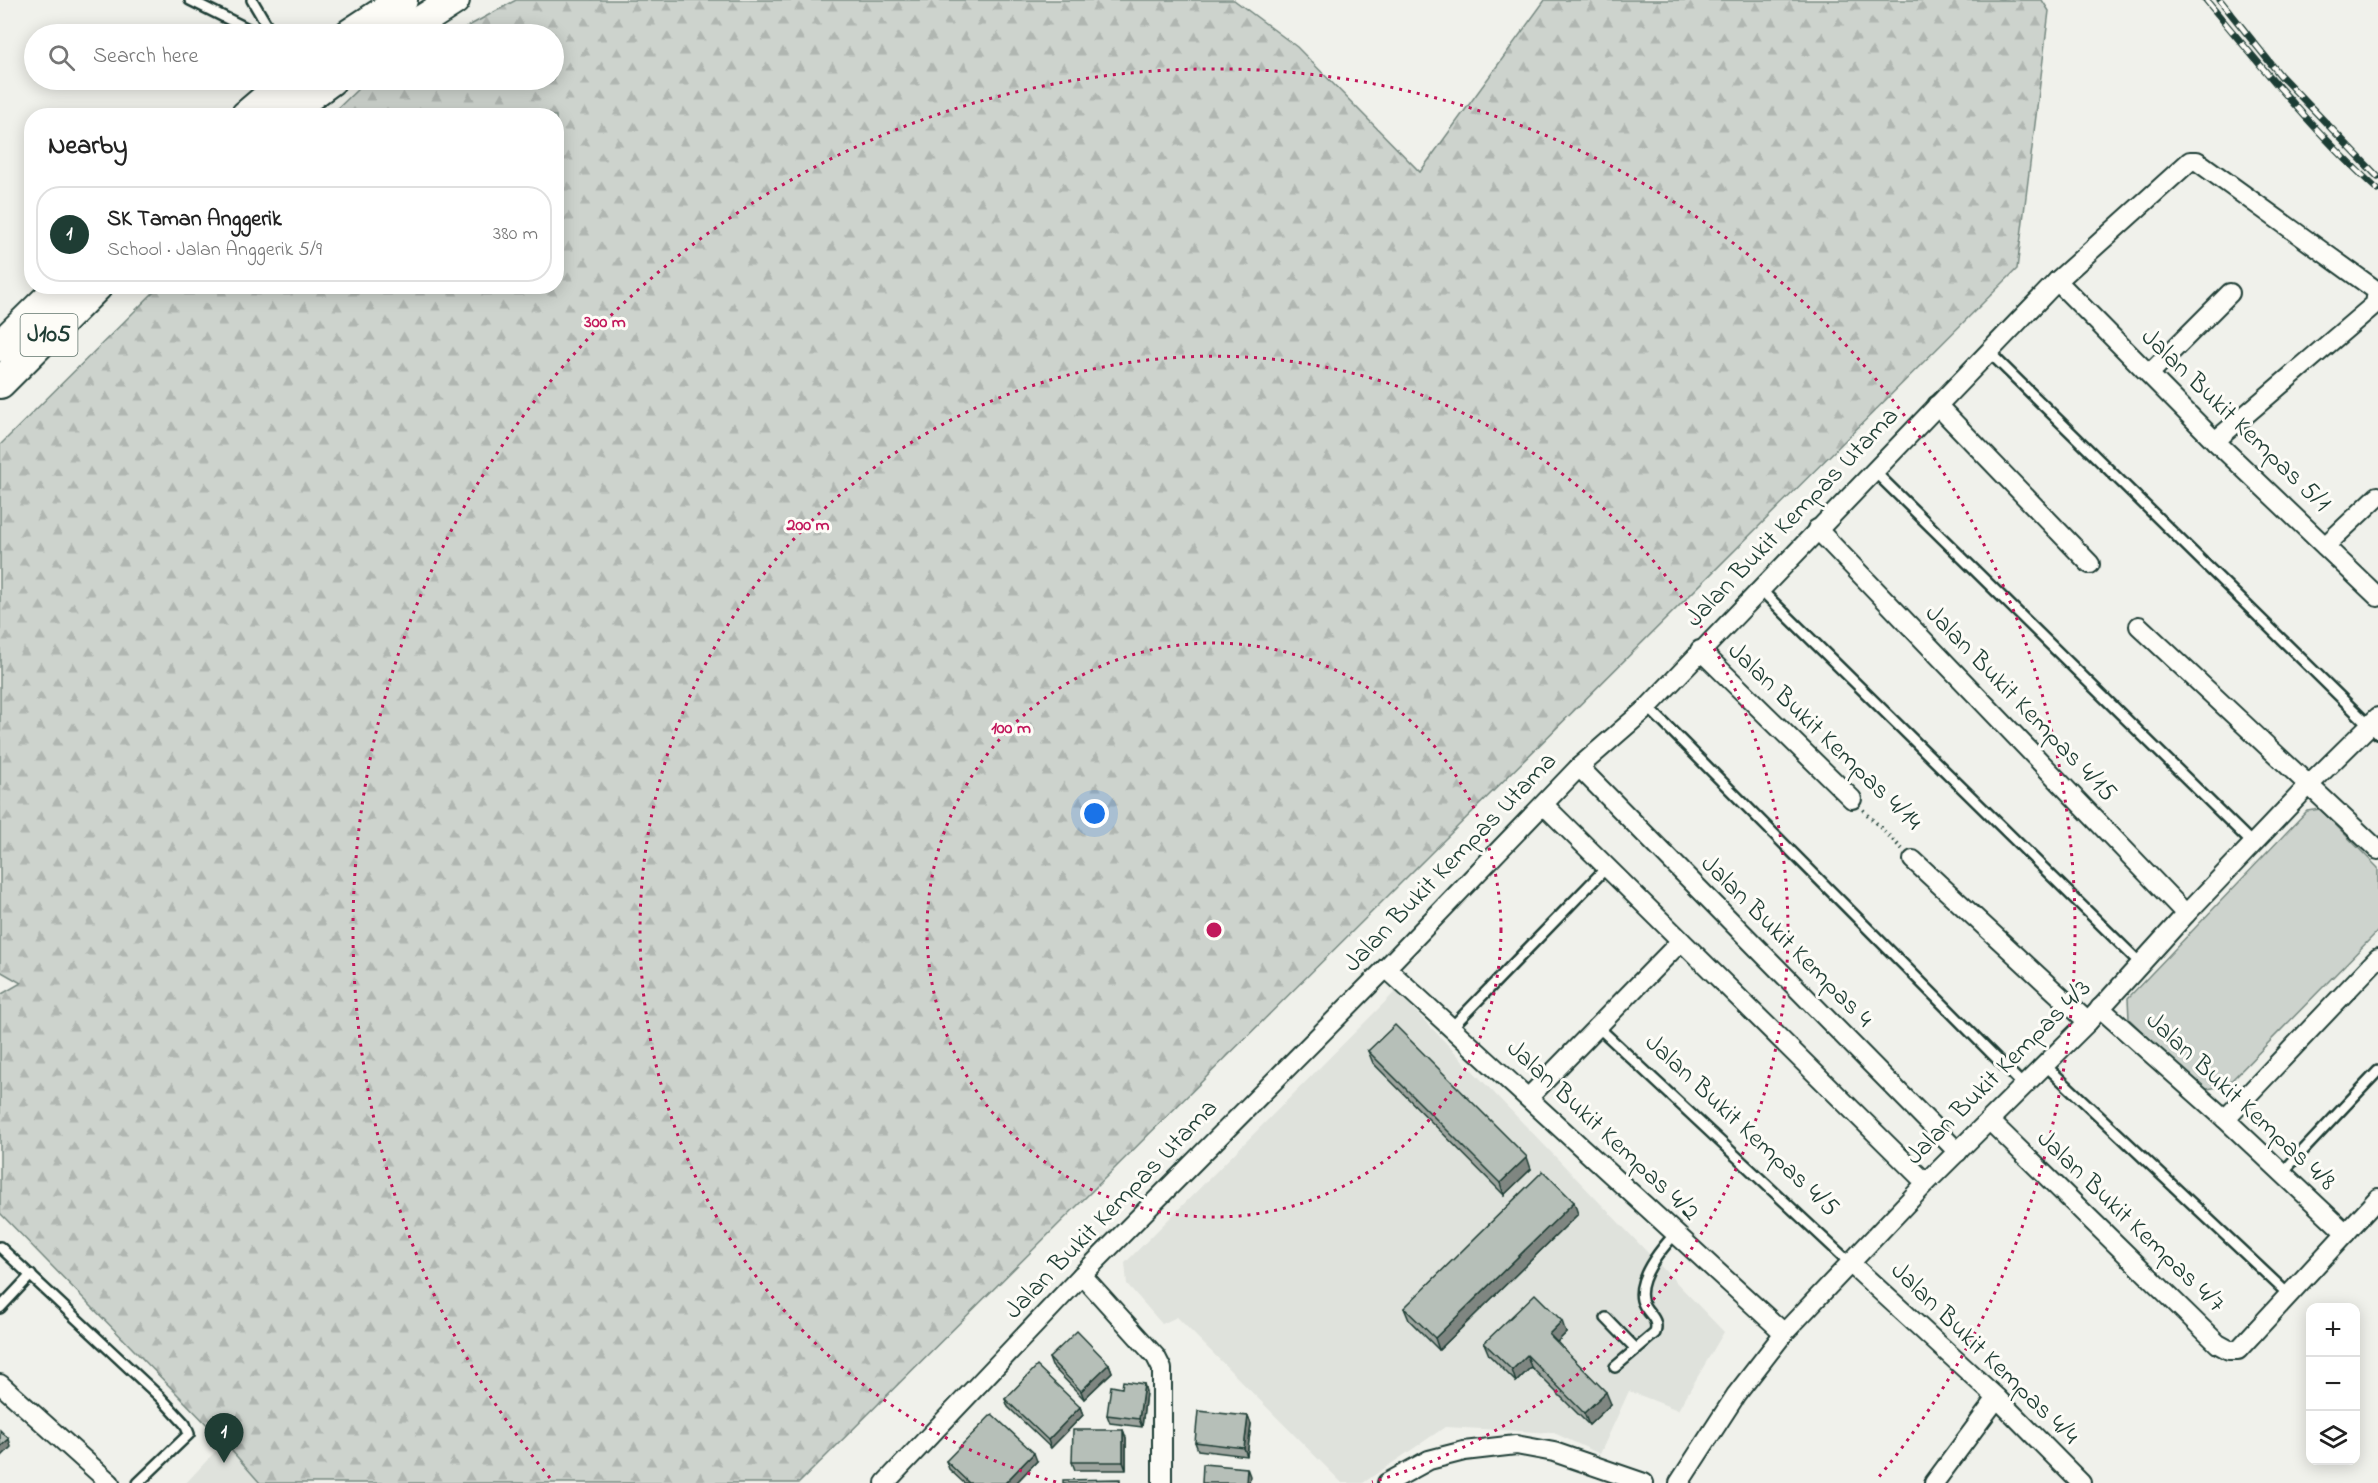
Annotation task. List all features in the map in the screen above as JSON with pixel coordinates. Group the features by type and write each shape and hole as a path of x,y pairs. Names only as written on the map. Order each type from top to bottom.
{"main road":[{"path":"365,24 402,0"},
{"path":"416,24 454,0"},
{"path":"255,108 276,90"},
{"path":"293,108 317,90"},
{"name":"J105","path":"0,346 54,294"},
{"name":"J105","path":"0,383 90,294"}],"street":[{"name":"Jalan Bukit Kempas Utama","path":"893,1480 1082,1275 1386,968 1579,767 1648,707 1700,650 2057,281 2190,161 2197,161 2377,291 2375,304 2215,441"},
{"name":"Jalan Bukit Kempas 5/1","path":"2057,281 2215,441 2378,597"},
{"path":"2148,374 2230,293"},
{"path":"1937,405 2090,564"},
{"path":"2325,546 2378,496"},
{"name":"Jalan Bukit Kempas 4/15","path":"1817,529 2186,914"},
{"path":"2139,626 2378,850"},
{"name":"Jalan Bukit Kempas 4/14","path":"1700,650 1852,799"},
{"name":"Jalan Bukit Kempas 4/3","path":"1679,1483 1736,1395 1784,1333 1926,1183 2025,1086 2142,965 2186,914 2309,785 2375,726"},
{"name":"Jalan Bukit Kempas 4","path":"1579,767 1958,1152"},
{"path":"1544,805 1926,1183"},
{"name":"Jalan Bukit Kempas 4/8","path":"1912,860 2094,1015 2224,1119 2346,1233"},
{"path":"1529,1097 1681,940"},
{"path":"2224,1119 2378,958"},
{"name":"Jalan Bukit Kempas 4/2","path":"1386,968 1784,1333"},
{"name":"Jalan Bukit Kempas 4/7","path":"1990,1121 2218,1344 2229,1350 2238,1350 2289,1295"},
{"path":"2289,1295 2378,1198"},
{"name":"Jalan Bukit Kempas 4/4","path":"1850,1263 1996,1398 2081,1483"},
{"path":"1082,1275 1156,1358 1162,1369 1162,1483"},
{"path":"0,1384 110,1483"},
{"path":"1934,1483 1996,1398"},
{"path":"1387,1483 1429,1460 1464,1451 1516,1445 1554,1452 1644,1483"}],"lane":[{"path":"190,0 238,24"},
{"path":"252,0 266,24"},
{"path":"1989,352 2375,726"},
{"path":"1874,471 2253,844"},
{"path":"1760,589 2142,965"},
{"path":"1648,707 2025,1086"},
{"path":"1452,1027 1607,867"},
{"name":"Jalan Bukit Kempas 4/5","path":"1597,1026 1850,1263"},
{"path":"2045,1065 2289,1295"},
{"path":"2281,1174 2378,1071"},
{"path":"1615,1367 1652,1337 1657,1328 1641,1296 1651,1262 1675,1234"},
{"path":"0,1247 160,1397 185,1424 189,1434 138,1483"},
{"path":"0,1308 31,1275"},
{"path":"1606,1318 1636,1349"}],"path":[{"name":"Jalan Bukit Kempas 4/14","path":"1852,799 1912,860"}],"shaded area":[{"path":"1396,991 1724,1332 1678,1410 1629,1391 1600,1454 1554,1433 1445,1427 1363,1483 1342,1483 1177,1317 1162,1324 1127,1284 1125,1263"},
{"path":"224,1442 260,1483 186,1483"}],"green space":[{"path":"516,0 1234,0 1297,47 1420,172 1545,0 2042,0 2049,11 2017,269 799,1483 260,1483 224,1442 0,1213 0,995 21,983 0,971 0,445 152,294 564,294 564,108 338,108 357,90 564,90 564,24 472,24"},
{"path":"2320,809 2378,868 2378,931 2227,1085 2203,1090 2129,1019 2128,998 2307,811"}],"building":[{"path":"1395,1025 1527,1157 1500,1183 1368,1051"},
{"path":"1543,1171 1574,1202 1435,1338 1404,1308"},
{"path":"1535,1294 1562,1321 1549,1334 1606,1392 1584,1413 1527,1355 1512,1370 1484,1343"},
{"path":"1077,1331 1109,1364 1081,1391 1049,1358"},
{"path":"1037,1366 1080,1407 1048,1440 1005,1399"},
{"path":"1123,1381 1144,1384 1139,1419 1107,1415 1111,1386 1122,1388"},
{"path":"1198,1411 1248,1416 1244,1448 1195,1442"},
{"path":"992,1414 1034,1453 1005,1483 969,1483 946,1461"},
{"path":"0,1430 9,1439 0,1447"},
{"path":"1073,1430 1123,1430 1123,1462 1072,1462"},
{"path":"1203,1464 1247,1468 1246,1483 1202,1483"},
{"path":"1120,1479 1120,1483 1063,1483 1063,1480"}],"railway":[{"path":"2206,0 2310,122 2378,190"},
{"path":"2220,0 2280,75 2378,177"}],"place":[{"name":"SK Taman Anggerik","path":"224,1463"}]}
